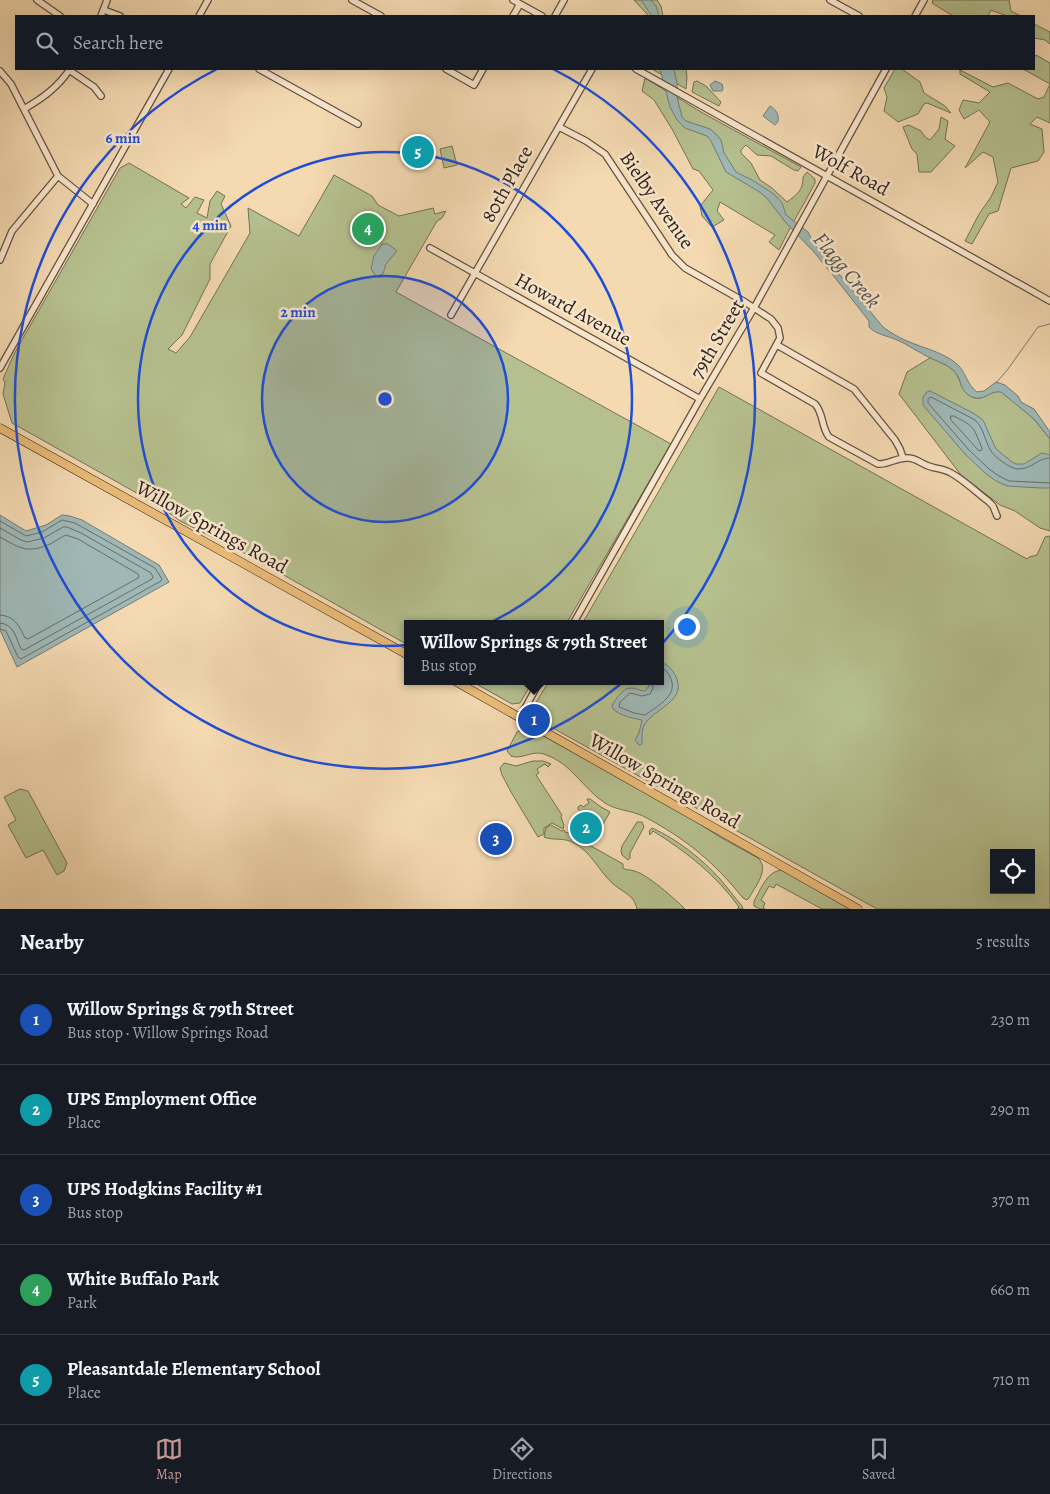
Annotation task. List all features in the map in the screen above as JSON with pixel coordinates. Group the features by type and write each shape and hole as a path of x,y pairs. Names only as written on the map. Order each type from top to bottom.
{"main road":[{"name":"Willow Springs Road","path":"0,428 404,653"},
{"name":"Willow Springs Road","path":"462,685 858,909"}],"street":[{"path":"37,0 59,15"},
{"path":"103,13 107,0"},
{"path":"200,15 208,0"},
{"path":"352,0 379,15"},
{"path":"513,0 540,15"},
{"path":"555,15 564,0"},
{"path":"830,0 857,15"},
{"path":"916,15 924,0"},
{"path":"514,15 520,4"},
{"path":"24,109 47,95 61,82 70,70 94,87 101,96"},
{"path":"0,368 168,70"},
{"path":"261,70 358,124"},
{"path":"448,70 474,85 482,70"},
{"name":"80th Place","path":"451,315 591,70"},
{"name":"Wolf Road","path":"638,70 1050,301"},
{"name":"79th Street","path":"575,620 700,399 754,308 885,70"},
{"path":"0,72 11,84 58,176 93,204"},
{"name":"Bielby Avenue","path":"559,127 586,141 604,154 672,255 685,268 771,319 778,328 780,338 777,345"},
{"path":"0,260 12,231 58,176"},
{"name":"Howard Avenue","path":"430,248 700,399"},
{"path":"903,458 896,440 854,389 777,345 761,373 816,404 821,412 825,430 829,437 878,464 903,458 913,459 928,466 952,473 994,506 997,516"},
{"path":"520,717 538,685"}],"green space":[{"path":"634,0 657,0 661,6 663,15 647,14"},
{"path":"933,0 1009,0 1011,11 1019,15 1004,15 991,10 988,15 951,15 932,3"},
{"path":"1035,24 1050,32 1050,44 1045,40 1035,38"},
{"path":"1036,55 1050,63 1050,84 1025,70 1035,70"},
{"path":"654,70 686,70 686,89"},
{"path":"894,70 903,70 920,82 924,93 945,106 951,113 927,103 924,104 918,114 898,122 884,111 887,97 884,88"},
{"path":"960,70 993,87 1008,83 1038,99 1044,97 1050,84 1050,123 1037,117 1030,124 1042,129 1044,152 1038,161 1011,168 998,211 989,214 972,244 965,241 998,182 993,157 983,152 965,168 990,122 979,110 964,119 959,110 963,100 979,103 990,92 960,74"},
{"path":"645,78 701,112 801,167 798,171 794,170 771,156 757,155 746,145 741,150 741,153 751,163 760,180 787,202 799,191 803,177 807,172 815,179 815,183 779,250 769,242 775,235 720,202 717,211 724,220 712,227 702,216 700,206 713,190 699,171 693,169 654,100 642,91"},
{"path":"697,81 706,86 721,102 719,106 692,92 694,82"},
{"path":"941,117 948,121 945,139 955,146 931,172 919,172 917,154 912,149 903,127 909,125 921,131 930,140 939,129"},
{"path":"452,146 457,165 444,168 440,149"},
{"path":"129,163 189,198 181,204 186,208 195,197 204,200 197,213 207,218 210,201 217,191 225,196 221,204 231,226 210,264 210,279 182,335 168,349 176,353 190,337 250,233 248,208 299,236 334,175 372,196 378,205 399,216 433,208 435,214 446,211 442,218 437,221 396,292 671,444 568,620 404,620 404,643 248,555 180,521 158,505 12,423 3,394 5,383 3,379 14,354 120,168"},
{"path":"930,358 954,371 963,389 970,396 979,398 1001,391 1034,419 1050,439 1050,531 1040,528 1015,511 1000,505 961,475 899,394 907,372"},
{"path":"719,387 1027,559 1037,555 1045,537 1050,536 1050,909 877,909 533,717 532,709 547,685 664,685 664,620 584,620"},
{"path":"478,685 531,685 520,703 512,704"},
{"path":"522,730 542,735 678,810 720,837 758,858 761,862 762,873 749,898 747,900 743,898 710,862 674,834 645,817 614,808 605,803 570,770 554,758 540,753 519,757 511,756 507,751 517,732"},
{"path":"533,761 543,761 551,764 548,767 545,764 537,769 539,773 536,775 562,815 564,825 563,829 552,823 544,828 544,834 538,837 511,792 500,768 504,763 516,766"},
{"path":"20,789 28,791 67,863 64,871 57,875 43,850 26,858 8,825 16,820 4,797"},
{"path":"587,799 610,812 603,824 592,815 585,819 578,809 581,805 583,807 589,803"},
{"path":"637,822 642,822 644,827 628,860 622,855 622,846"},
{"path":"551,825 562,831 564,830 566,833 569,832 574,839 623,864 624,869 632,870 646,877 661,887 685,909 637,909 632,898 606,877 580,846 566,840 544,837 546,828"},
{"path":"652,828 689,850 705,864 723,882 743,909 737,909 739,907 711,874 678,847 653,831 650,835 649,831"},
{"path":"782,870 853,909 822,909 776,884 774,888 769,886 761,900 765,903 763,908 765,909 754,906 754,901 768,877"}],"water":[{"path":"641,0 651,0 656,6 659,15 651,15"},
{"path":"660,70 674,70 677,97 682,117 686,121 710,129 716,134 721,140 724,153 736,172 774,194 782,203 786,215 808,232 815,245 883,327 904,339 939,353 957,364 977,392 984,391 996,382 1005,385 1018,396 1021,402 1034,409 1050,432 1050,439 1034,419 1001,392 980,398 972,397 965,391 951,368 869,327 869,321 836,279 787,224 766,197 726,172 707,136 685,128 677,120 670,107"},
{"path":"715,81 722,84 722,91 713,91 710,85"},
{"path":"770,106 778,115 775,125 763,116"},
{"path":"382,244 388,244 397,251 386,264 383,274 376,276 371,269 374,256"},
{"path":"930,391 983,420 996,449 1012,462 1024,464 1042,453 1050,455 1050,488 1007,486 985,473 964,453 923,405 923,397"},
{"path":"0,515 26,531 46,525 62,515 82,520 159,565 169,582 17,667 0,630"},
{"path":"664,664 675,675 678,690 670,702 645,724 642,732 642,744 639,745 635,740 642,720 620,713 613,709 612,705 626,689 634,688 645,691 649,686 664,685"}],"waterway":[{"path":"996,383 1038,327 1050,324"}],"place":[{"name":"Pleasantdale Elementary School","path":"418,152"},
{"name":"White Buffalo Park","path":"368,229"},
{"name":"Willow Springs & 79th Street","path":"534,720"},
{"name":"UPS Employment Office","path":"586,828"},
{"name":"UPS Hodgkins Facility #1","path":"496,839"}],"water label":[{"name":"Flagg Creek","path":"847,270"}]}
